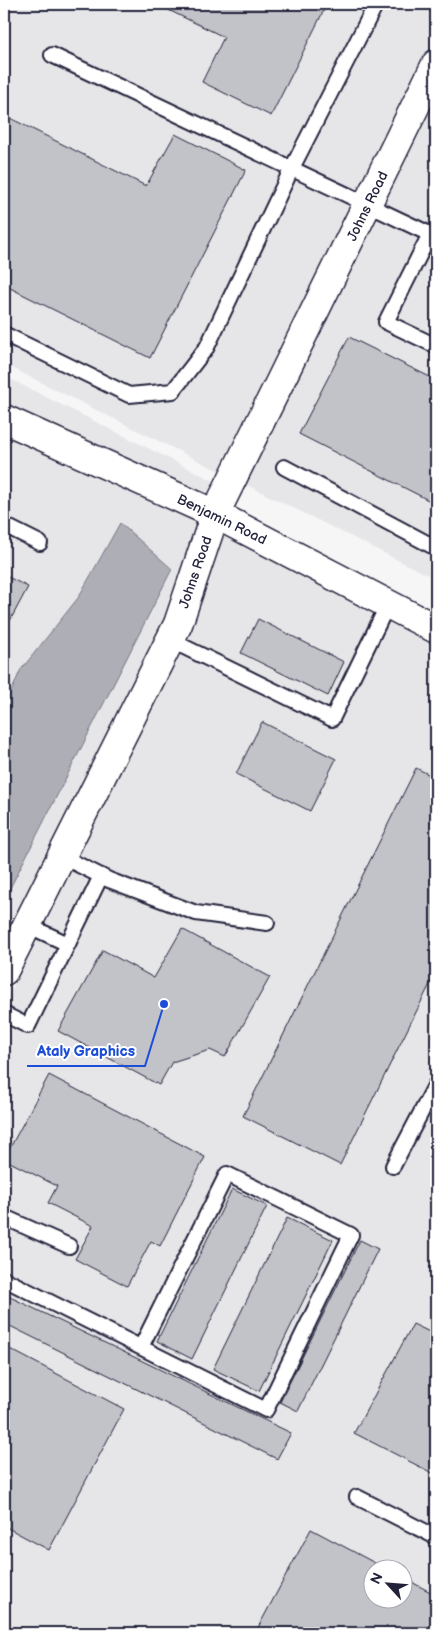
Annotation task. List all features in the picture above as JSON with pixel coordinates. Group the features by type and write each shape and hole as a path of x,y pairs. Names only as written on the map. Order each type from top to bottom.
{"street":[{"name":"Johns Road","path":"4,971 178,624 215,514 436,64"},
{"name":"Benjamin Road","path":"4,419 215,514 436,629"}],"lane":[{"path":"4,334 129,395 173,391 207,347 292,170 376,4"},
{"path":"52,55 433,236 386,322 436,346"},
{"path":"284,466 436,548"},
{"path":"4,525 40,543"},
{"path":"170,640 332,718 388,604"},
{"path":"61,856 100,876 196,914 267,923"},
{"path":"4,1014 28,1026 100,876"},
{"path":"27,925 68,944"},
{"path":"393,1166 436,1084"},
{"path":"4,1279 266,1410 351,1234 227,1174 141,1347"},
{"path":"4,1216 69,1246"},
{"path":"357,1498 436,1537"}],"shaded area":[{"path":"4,4 436,4 436,579 4,364"},
{"path":"4,376 214,481 207,495 4,404"},
{"path":"4,434 197,520 164,618 4,937 4,900 172,569 120,524 78,598 20,671 4,709"},
{"path":"120,523 172,569 4,900 4,709 20,671 78,598"},
{"path":"224,533 436,644 436,1633 4,1633 4,1005 191,631"}],"building":[{"path":"156,4 327,4 271,116 202,82 224,37"},
{"path":"10,118 146,186 175,134 246,170 150,358 4,285 4,130"},
{"path":"349,337 436,380 436,504 299,434"},
{"path":"4,575 28,587 4,632"},
{"path":"258,619 344,662 328,696 241,653"},
{"path":"262,722 336,759 310,811 236,774"},
{"path":"416,768 436,778 436,972 340,1165 243,1116"},
{"path":"182,929 270,977 225,1057 210,1050 172,1062 159,1085 58,1031 103,950 154,978"},
{"path":"49,1075 205,1157 160,1246 151,1241 127,1286 75,1259 93,1226 48,1203 57,1186 4,1159"},
{"path":"232,1189 267,1206 192,1359 157,1341"},
{"path":"287,1218 333,1240 259,1391 213,1369"},
{"path":"360,1240 378,1249 298,1411 280,1402"},
{"path":"4,1294 291,1433 277,1459 4,1323"},
{"path":"413,1324 436,1335 436,1475 354,1433"},
{"path":"4,1346 124,1409 49,1550 4,1526"},
{"path":"311,1529 369,1560 362,1560 362,1610 412,1610 412,1582 436,1595 436,1633 255,1633"}],"place":[{"name":"Ataly Graphics","path":"164,1004"}]}
